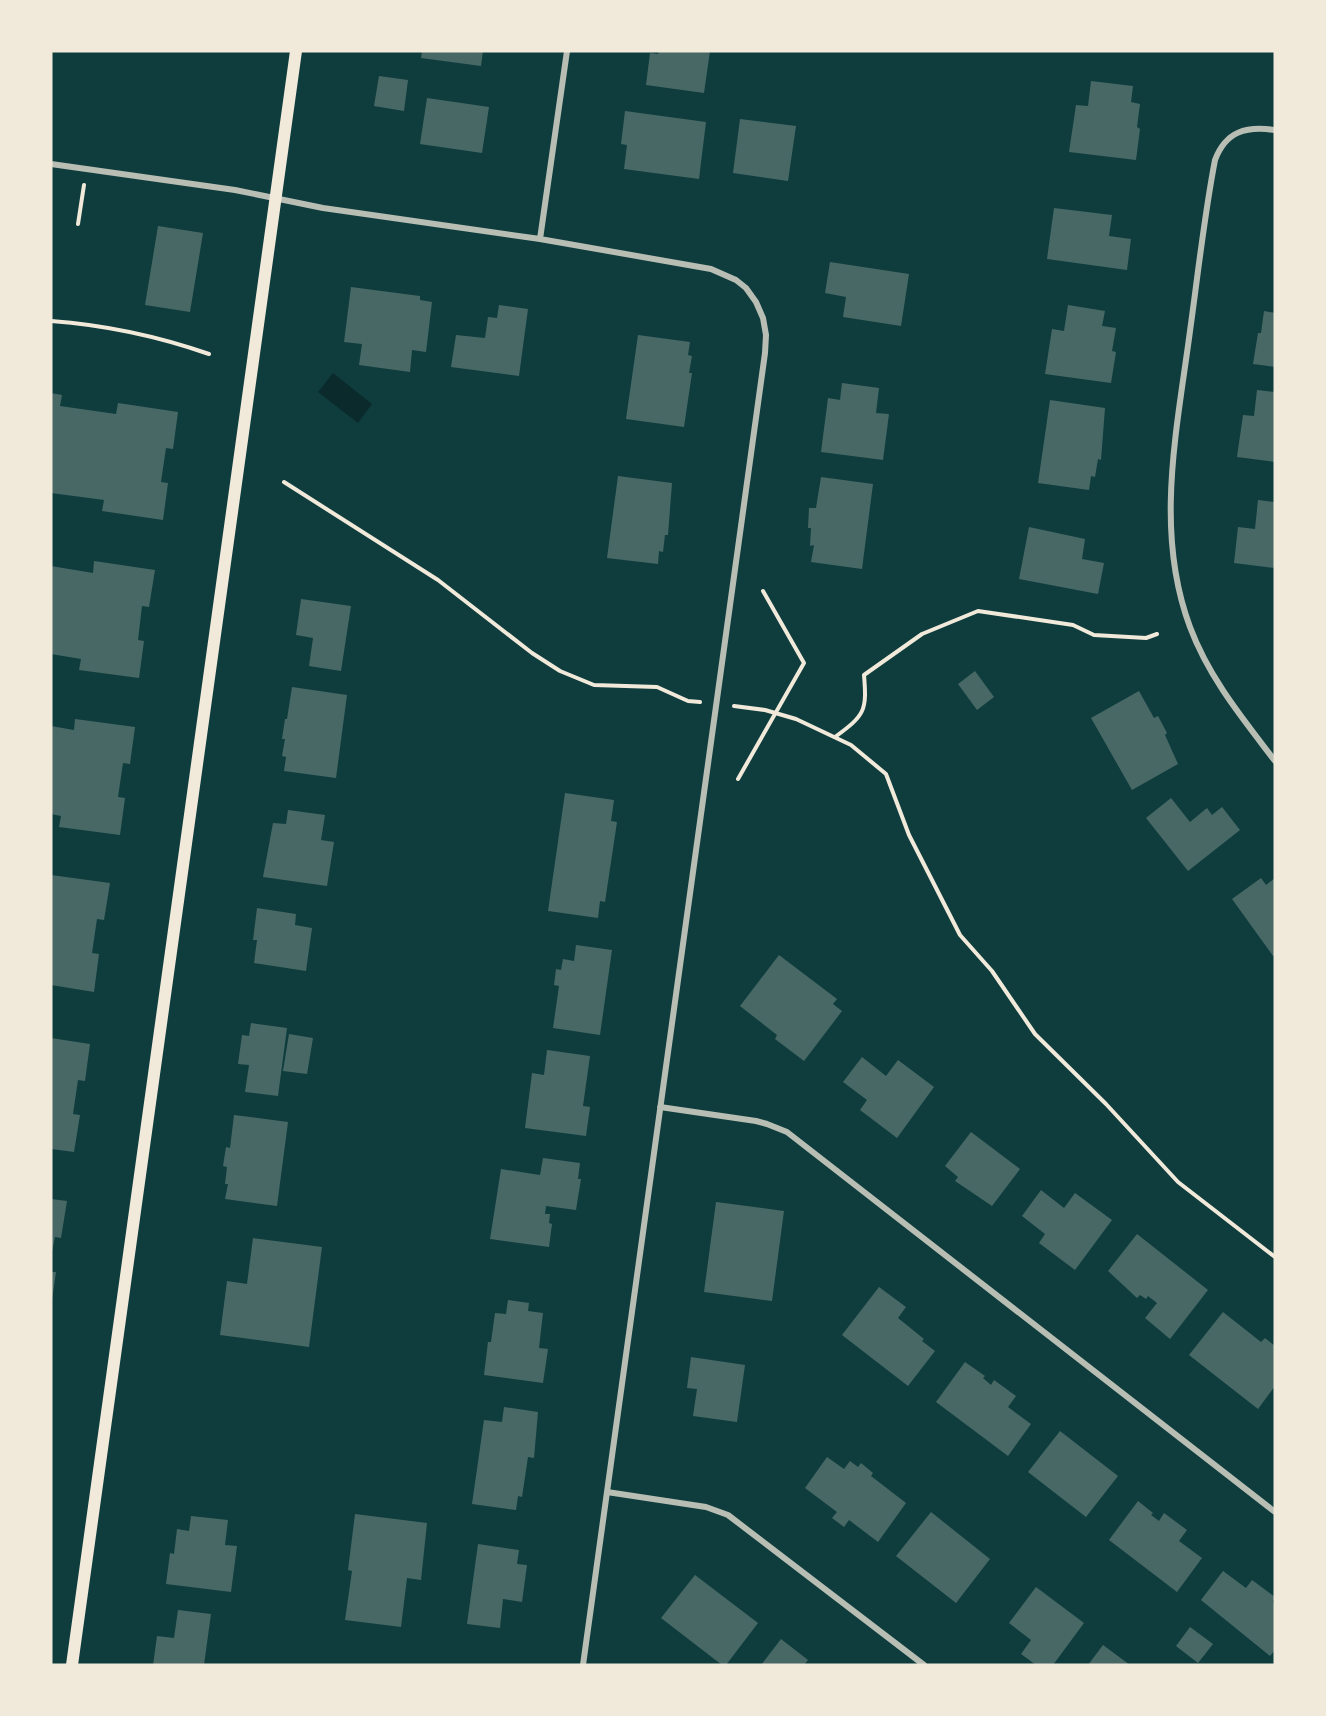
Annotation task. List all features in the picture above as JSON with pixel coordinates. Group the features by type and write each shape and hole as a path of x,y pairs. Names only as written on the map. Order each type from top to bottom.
{"main road":[{"path":"72,1665 296,51"}],"street":[{"path":"540,239 567,51"},
{"path":"1275,130 1251,129 1233,135 1219,150 1213,171 1170,485 1170,523 1175,571 1181,599 1201,653 1226,696 1275,761"},
{"path":"51,165 235,190 323,208 540,239 697,266 723,273 746,288 763,318 766,335 583,1665"},
{"path":"660,1107 756,1121 787,1132 1275,1512"},
{"path":"607,1492 706,1508 728,1515 924,1665"}],"path":[{"path":"78,224 86,169"},
{"path":"51,321 106,326 171,341 209,354"},
{"path":"284,482 438,580 532,653 560,671 594,684 657,687 694,702"},
{"path":"738,779 804,663 763,591"},
{"path":"835,737 856,722 866,701 864,675 922,634 978,611 1073,625 1094,635 1146,638 1157,634"},
{"path":"737,706 796,719 851,744 886,774 909,835 960,936 992,971 1035,1034 1106,1104 1178,1182 1275,1257"}],"water":[{"path":"333,373 372,404 358,423 318,392"}],"building":[{"path":"422,51 483,51 481,66 421,58"},
{"path":"659,51 710,51 704,93 646,85 650,53 658,54"},
{"path":"379,76 408,80 404,111 374,106"},
{"path":"1091,81 1133,86 1131,102 1140,104 1136,160 1069,152 1076,105 1088,106"},
{"path":"427,98 489,107 482,153 420,144"},
{"path":"625,111 706,122 699,179 624,169 627,145 621,144"},
{"path":"740,119 796,126 788,181 733,173"},
{"path":"1054,208 1112,215 1109,236 1131,239 1127,270 1047,259"},
{"path":"158,226 203,233 190,312 145,305"},
{"path":"830,262 909,274 901,326 843,317 846,297 825,293"},
{"path":"351,287 420,296 420,300 432,302 426,352 412,350 410,372 359,365 362,344 344,342"},
{"path":"499,305 528,309 519,376 451,367 456,335 485,338 488,317 497,318"},
{"path":"1068,305 1105,311 1102,326 1116,328 1112,351 1116,352 1111,383 1045,374 1052,329 1064,331"},
{"path":"1264,311 1275,313 1275,367 1253,364"},
{"path":"638,335 690,342 688,355 692,356 689,373 692,373 684,427 626,419"},
{"path":"842,383 879,388 876,413 889,414 883,460 821,452 828,398 840,400"},
{"path":"1257,390 1275,392 1275,462 1237,457 1243,415 1254,416"},
{"path":"51,393 62,395 60,406 116,414 118,403 178,412 173,449 166,448 161,482 168,483 163,520 102,511 104,500 51,493"},
{"path":"1050,400 1105,408 1101,460 1098,459 1095,477 1091,476 1089,490 1038,483"},
{"path":"618,476 672,483 668,535 665,535 663,552 659,551 658,564 607,558"},
{"path":"821,477 873,484 862,569 811,562 814,545 810,546 809,508 816,508"},
{"path":"1258,500 1275,502 1275,568 1234,563 1238,527 1255,529"},
{"path":"1029,527 1085,539 1082,559 1104,563 1098,594 1019,579"},
{"path":"94,561 155,570 149,607 142,606 138,640 144,641 139,678 79,670 81,659 51,654 51,566 93,573"},
{"path":"301,599 351,606 341,671 309,666 313,638 296,635"},
{"path":"975,671 994,697 977,710 958,684"},
{"path":"292,687 347,695 336,778 284,771 286,757 282,756 285,739 282,739"},
{"path":"1139,691 1154,718 1158,716 1178,764 1132,790 1091,718"},
{"path":"75,719 135,727 130,764 123,763 118,797 125,798 120,835 59,827 61,816 51,814 51,726 74,730"},
{"path":"565,793 614,800 611,821 617,822 605,902 600,901 598,918 548,911"},
{"path":"1171,798 1190,822 1207,808 1212,815 1222,807 1240,830 1188,871 1146,818"},
{"path":"288,810 325,815 321,840 334,842 327,886 263,877 273,823 286,824"},
{"path":"51,875 110,883 104,920 97,919 92,953 99,954 94,992 51,985"},
{"path":"1261,878 1266,885 1275,878 1275,955 1273,956 1232,899"},
{"path":"257,908 296,914 295,925 312,928 306,971 254,963 257,940 253,940"},
{"path":"576,945 612,950 600,1035 553,1028 559,986 554,985 556,969 561,970 563,959 574,961"},
{"path":"779,955 837,999 833,1004 842,1011 804,1061 775,1039 777,1035 740,1006"},
{"path":"251,1023 287,1028 278,1096 245,1092 249,1065 238,1064 242,1035 249,1036"},
{"path":"289,1034 313,1038 307,1074 283,1071"},
{"path":"51,1038 90,1044 85,1081 78,1080 73,1114 80,1115 74,1152 51,1149"},
{"path":"547,1050 590,1056 583,1106 590,1107 586,1136 525,1128 532,1073 544,1075"},
{"path":"862,1057 886,1076 898,1060 934,1087 897,1138 860,1110 867,1100 843,1082"},
{"path":"234,1115 288,1122 277,1206 225,1199 228,1184 225,1184 227,1167 223,1166 226,1147 230,1148"},
{"path":"971,1132 1020,1169 992,1206 955,1181 958,1177 945,1166"},
{"path":"543,1158 580,1163 578,1179 581,1179 576,1210 546,1206 545,1214 550,1214 549,1223 552,1224 549,1247 490,1239 501,1169 540,1175"},
{"path":"1041,1190 1064,1208 1075,1193 1112,1220 1075,1270 1039,1243 1045,1234 1022,1216"},
{"path":"51,1199 67,1201 61,1238 55,1237 52,1252"},
{"path":"716,1202 784,1211 772,1301 704,1292"},
{"path":"1137,1234 1208,1290 1170,1339 1145,1318 1157,1303 1148,1296 1146,1299 1140,1295 1137,1298 1108,1271"},
{"path":"253,1238 322,1247 309,1347 220,1335 227,1281 247,1284"},
{"path":"51,1272 56,1272 52,1300 51,1300"},
{"path":"879,1287 906,1307 898,1318 935,1351 908,1386 842,1335"},
{"path":"508,1300 529,1303 528,1311 543,1313 539,1348 548,1349 543,1383 484,1375 488,1342 491,1342 495,1313 506,1314"},
{"path":"1223,1312 1261,1342 1265,1338 1275,1346 1275,1386 1258,1409 1189,1355"},
{"path":"691,1357 745,1365 737,1422 693,1416 697,1389 687,1388"},
{"path":"965,1362 985,1376 983,1378 991,1385 994,1380 1016,1396 1008,1407 1031,1424 1008,1456 936,1402"},
{"path":"504,1407 538,1412 534,1458 528,1457 522,1497 518,1496 516,1510 472,1504 484,1420 502,1422"},
{"path":"1060,1431 1118,1476 1086,1517 1028,1472"},
{"path":"827,1457 844,1469 850,1461 858,1467 861,1463 873,1473 871,1476 906,1503 878,1542 849,1520 844,1527 832,1518 837,1512 805,1488"},
{"path":"1138,1501 1159,1521 1164,1513 1187,1530 1179,1541 1202,1558 1177,1592 1109,1540"},
{"path":"931,1512 990,1559 956,1603 896,1556"},
{"path":"355,1514 427,1523 421,1580 407,1578 401,1627 345,1620 352,1571 348,1570"},
{"path":"191,1516 228,1520 225,1545 237,1546 231,1592 166,1584 170,1553 174,1554 177,1529 189,1531"},
{"path":"478,1544 519,1550 517,1564 527,1565 522,1602 503,1599 500,1628 467,1624"},
{"path":"1223,1571 1246,1588 1252,1580 1275,1597 1273,1602 1275,1604 1275,1650 1270,1656 1201,1600"},
{"path":"695,1575 758,1623 726,1665 722,1665 661,1618"},
{"path":"1036,1587 1084,1623 1053,1665 1036,1665 1021,1654 1031,1640 1009,1623"},
{"path":"178,1610 211,1614 204,1665 153,1665 157,1636 174,1638"},
{"path":"1190,1627 1213,1644 1198,1663 1176,1646"},
{"path":"781,1639 808,1660 804,1665 761,1665"},
{"path":"1103,1645 1130,1665 1088,1665"}]}
